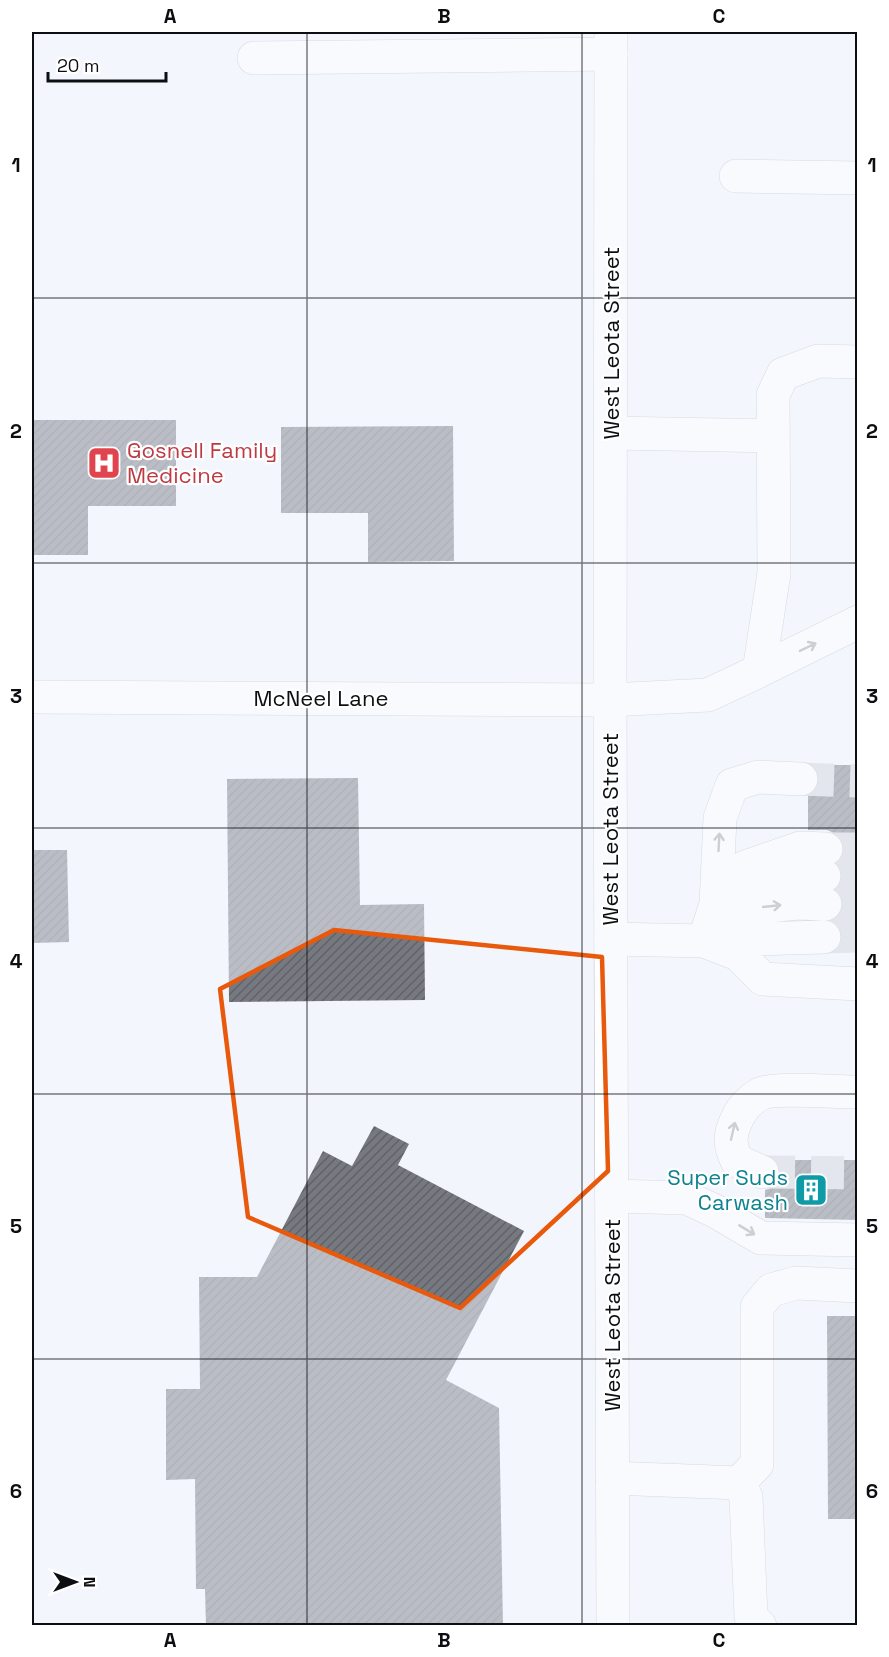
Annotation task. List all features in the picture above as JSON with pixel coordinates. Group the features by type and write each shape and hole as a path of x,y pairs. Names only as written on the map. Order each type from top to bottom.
{"main road":[{"path":"254,58 611,43"},
{"name":"West Leota Street","path":"611,43 610,700 613,1626"},
{"path":"736,176 858,178"},
{"path":"759,671 774,573 773,395 783,374 818,361 858,362"},
{"path":"611,433 773,436"},
{"name":"McNeel Lane","path":"32,697 610,700 708,695 854,630"},
{"path":"704,941 716,904 720,818 732,785 758,777 801,779"},
{"path":"704,941 747,908 798,903 825,876 800,848 745,867 716,904"},
{"path":"611,939 704,941 824,937"},
{"path":"704,941 738,954 763,979 858,984"},
{"path":"762,1172 738,1161 730,1145 733,1126 741,1109 761,1093 858,1092"},
{"path":"612,1196 687,1198 715,1211 761,1238 858,1239"},
{"path":"740,1483 757,1464 757,1307 771,1290 796,1283 858,1286"},
{"path":"612,1478 740,1483"},
{"path":"740,1483 746,1497 751,1617 760,1626"}],"highlighted area":[{"path":"334,930 602,957 608,1171 460,1308 248,1217 220,989"}],"building":[{"name":"Gosnell Family Medicine","path":"32,420 176,420 176,506 88,506 88,555 32,555"},
{"path":"453,426 454,561 368,562 368,513 281,513 281,427"},
{"path":"813,765 858,765 858,841 843,841 836,834 827,830 808,830 808,796 816,790 820,780 818,771"},
{"path":"358,778 360,905 424,904 425,1000 229,1002 227,779"},
{"path":"32,850 67,850 69,942 32,943"},
{"path":"374,1126 409,1144 398,1165 524,1231 446,1380 499,1408 503,1626 206,1626 205,1589 196,1589 195,1479 166,1480 166,1389 200,1389 199,1277 257,1277 323,1151 352,1166"},
{"name":"Super Suds Carwash","path":"776,1160 858,1160 858,1220 765,1218 765,1190 774,1187 779,1179 780,1169"},
{"path":"827,1316 858,1316 858,1519 828,1519"}],"tunnel":[{"path":"801,779 858,781"},
{"path":"826,849 858,849"},
{"path":"824,876 858,877"},
{"path":"825,904 858,905"},
{"path":"824,937 858,936"},
{"path":"762,1172 858,1173"}],"place":[{"name":"Gosnell Family Medicine","path":"104,463"},
{"name":"Super Suds Carwash","path":"811,1190"}]}
